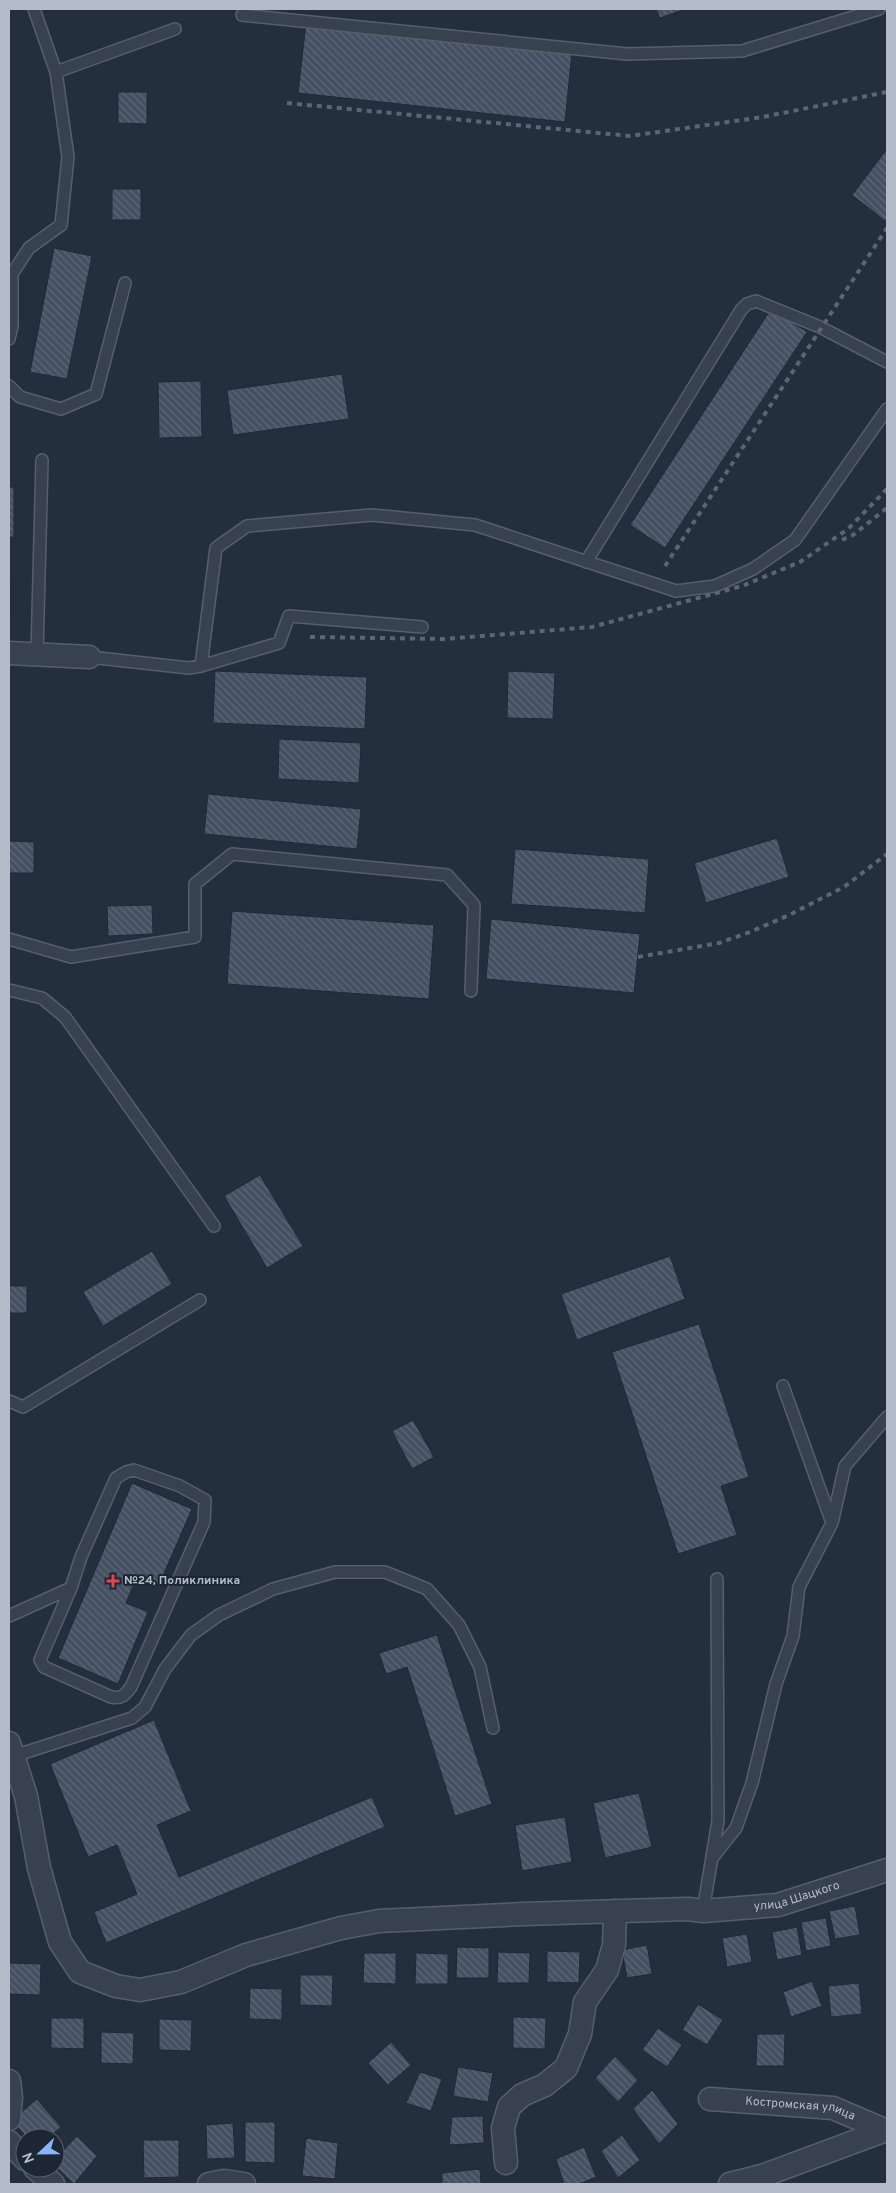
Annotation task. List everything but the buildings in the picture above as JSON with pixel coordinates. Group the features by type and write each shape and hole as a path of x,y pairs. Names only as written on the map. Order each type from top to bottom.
{"street":[{"path":"9,653 89,657"},
{"name":"улица Шацкого","path":"11,1750 17,1799 60,1942 80,1972 116,1986 140,1990 181,1982 246,1955 341,1928 379,1921 615,1911 688,1909 704,1911 778,1906 887,1870"},
{"path":"506,2163 503,2128 509,2107 522,2095 545,2085 566,2068 580,2034 584,2002 607,1970 614,1945 615,1911"},
{"path":"9,2081 11,2097 9,2119"},
{"name":"Костромская улица","path":"710,2099 833,2108 886,2131"},
{"path":"730,2184 762,2176 886,2131"},
{"path":"208,2184 224,2182 244,2184"}],"lane":[{"path":"9,340 12,326 12,274 29,248 61,226 68,157 56,72 34,9"},
{"path":"242,15 626,54 742,51 879,9"},
{"path":"56,72 175,29"},
{"path":"9,386 20,397 62,410 96,394 125,283"},
{"path":"586,562 741,310 747,304 756,301 820,327 887,362"},
{"path":"201,666 216,548 247,526 372,515 475,525 676,591 715,586 753,569 796,540 887,409"},
{"path":"37,654 42,460"},
{"path":"89,657 189,668 201,666 278,644 289,616 422,627"},
{"path":"9,939 71,957 196,937 195,884 232,854 447,875 474,905 471,991"},
{"path":"9,990 42,998 65,1017 214,1226"},
{"path":"9,1401 22,1407 200,1300"},
{"path":"783,1386 832,1523"},
{"path":"713,1857 736,1828 752,1783 776,1684 793,1636 799,1587 832,1523 845,1466 887,1417"},
{"path":"9,1616 71,1588 81,1557 116,1478 126,1472 134,1470 180,1486 205,1500 204,1522 126,1695 111,1698 49,1671 40,1660 71,1588"},
{"path":"11,1750 132,1718 145,1707 165,1669 191,1635 219,1615 273,1589 335,1572 385,1572 427,1589 459,1625 480,1668 492,1728"},
{"path":"704,1911 718,1821 717,1579"}],"railway":[{"path":"287,103 630,136 763,117 887,92"},
{"path":"665,566 887,228"},
{"path":"310,637 445,639 592,627 742,586 800,562 848,529 887,489"},
{"path":"842,540 853,535 887,508"},
{"path":"638,957 719,943 750,932 789,915 844,887 887,854"}],"place":[{"name":"№24, Поликлиника","path":"113,1581"}]}
